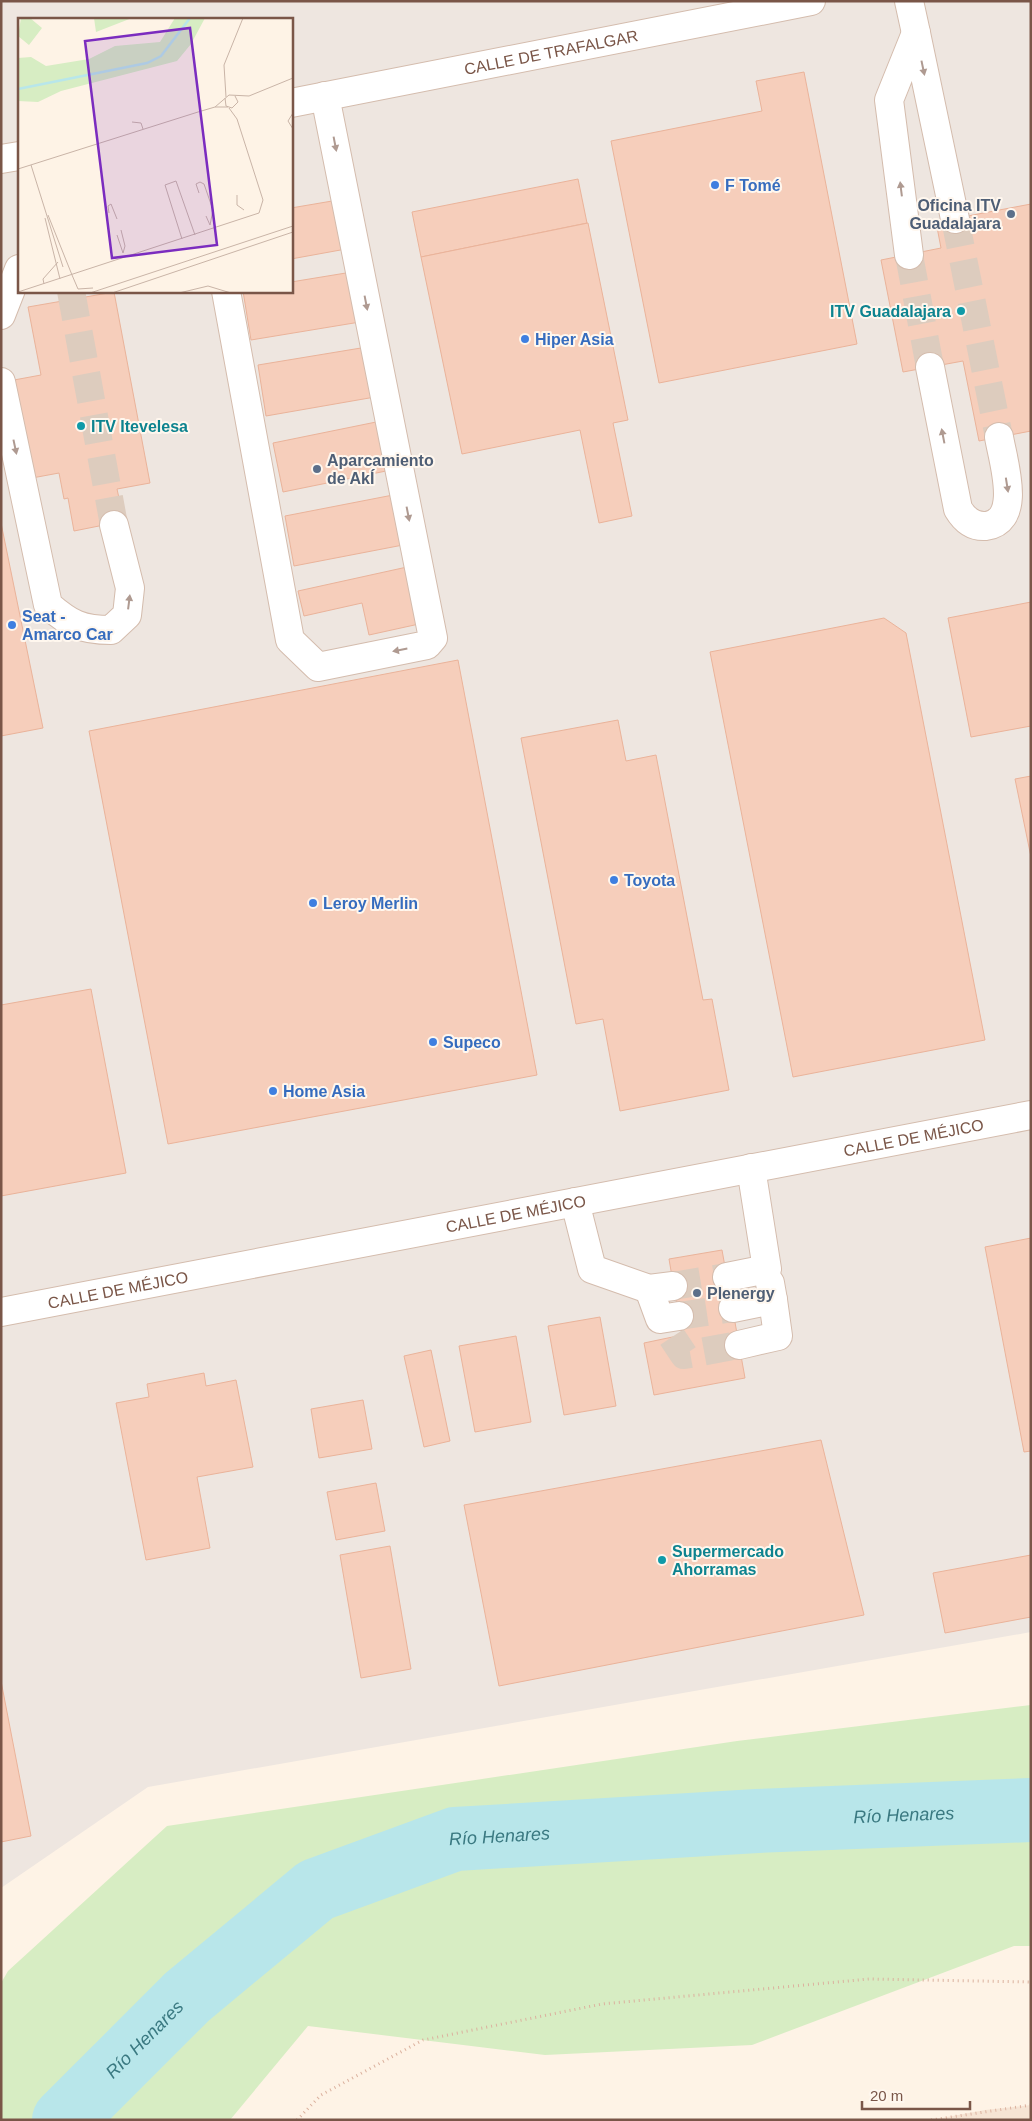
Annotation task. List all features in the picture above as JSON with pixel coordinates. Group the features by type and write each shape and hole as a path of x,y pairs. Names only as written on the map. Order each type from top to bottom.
{"street":[{"name":"CALLE DE TRAFALGAR","path":"292,103 811,1"},
{"path":"909,1 955,219"},
{"path":"909,254 889,100 916,33"},
{"path":"226,292 290,640 318,667 427,645 433,638 325,96"},
{"path":"1,159 18,156"},
{"path":"1,315 18,272"},
{"path":"930,367 958,509 964,518 974,524 985,526 996,522 1005,515 1009,504 1000,437"},
{"path":"1,382 48,605 67,622 90,630 111,630 127,615 130,588 114,525"},
{"name":"CALLE DE MÉJICO","path":"1,1312 1031,1115"},
{"path":"739,1345 778,1336 751,1168"},
{"path":"575,1202 592,1269 661,1288 670,1324"},
{"path":"727,1277 767,1269"},
{"path":"732,1308 773,1300"}],"path":[{"path":"296,2120 321,2095 422,2040 602,2004 869,1979 1031,1982"},
{"path":"931,2120 1031,2105"}],"shaded area":[{"path":"1,1 1031,1 1031,1632 148,1787 1,1888"},
{"path":"1031,2105 1031,2120 931,2120 985,2110"}],"green space":[{"path":"1031,1705 1031,1946 1014,1946 752,2045 545,2055 308,2026 230,2120 1,2120 1,1983 8,1971 167,1826 737,1741"}],"building":[{"path":"804,72 857,344 659,383 611,141 762,111 756,81"},
{"path":"578,179 587,223 421,257 412,212"},
{"path":"338,200 346,249 292,259 292,208"},
{"name":"ITV Guadalajara","path":"1031,204 1031,431 979,441 963,361 903,372 881,260 941,248 936,222"},
{"name":"Hiper Asia","path":"588,223 628,420 613,423 632,516 599,523 580,430 462,454 421,257"},
{"path":"352,272 360,322 251,340 243,292 292,292 292,282"},
{"name":"ITV Itevelesa","path":"114,292 150,483 117,489 124,521 74,531 68,498 64,499 59,473 32,478 14,380 41,375 28,307"},
{"path":"367,347 375,397 266,416 258,365"},
{"path":"381,421 391,470 283,492 273,443"},
{"path":"393,495 403,545 294,566 285,516"},
{"name":"Seat - Amarco Car","path":"1,523 43,728 1,736"},
{"path":"407,567 419,624 369,635 362,603 304,616 298,591"},
{"path":"1031,602 1031,726 971,737 948,618"},
{"path":"884,618 906,633 985,1040 793,1077 710,652"},
{"name":"Leroy Merlin","path":"458,660 537,1075 168,1144 89,731"},
{"name":"Toyota","path":"618,720 626,761 656,755 703,1000 712,999 729,1090 620,1111 603,1019 576,1024 521,738"},
{"path":"1031,776 1031,857 1015,779"},
{"path":"91,989 126,1173 1,1196 1,1005"},
{"path":"1031,1238 1031,1451 1024,1452 985,1247"},
{"path":"722,1250 745,1378 654,1395 644,1343 682,1335 669,1259"},
{"path":"600,1317 616,1406 564,1415 548,1326"},
{"path":"516,1336 531,1422 475,1432 459,1346"},
{"path":"431,1350 450,1441 424,1447 404,1356"},
{"path":"204,1373 206,1386 236,1380 253,1467 197,1477 210,1548 146,1560 116,1403 149,1397 147,1384"},
{"path":"363,1400 372,1449 319,1458 311,1409"},
{"name":"Supermercado Ahorramas","path":"821,1440 864,1615 499,1686 464,1505"},
{"path":"376,1483 385,1531 336,1540 327,1492"},
{"path":"390,1546 411,1669 361,1678 340,1555"},
{"path":"1031,1555 1031,1617 945,1633 933,1573"},
{"path":"1,1681 31,1836 1,1842"}],"waterway":[{"name":"Río Henares","path":"64,2120 187,1997 316,1890 455,1839 757,1821 1031,1810"}],"tunnel":[{"path":"955,219 999,437"},
{"path":"909,255 930,367"},
{"path":"71,292 114,525"},
{"path":"673,1286 727,1277"},
{"path":"679,1316 733,1308"},
{"path":"672,1337 684,1355 739,1345"}],"place":[{"name":"F Tomé","path":"715,185"},
{"name":"Oficina ITV Guadalajara","path":"1011,214"},
{"name":"ITV Guadalajara","path":"961,311"},
{"name":"Hiper Asia","path":"525,339"},
{"name":"ITV Itevelesa","path":"81,426"},
{"name":"Aparcamiento de AkÍ","path":"317,469"},
{"name":"Seat - Amarco Car","path":"12,625"},
{"name":"Toyota","path":"614,880"},
{"name":"Leroy Merlin","path":"313,903"},
{"name":"Supeco","path":"433,1042"},
{"name":"Home Asia","path":"273,1091"},
{"name":"Plenergy","path":"697,1293"},
{"name":"Supermercado Ahorramas","path":"662,1560"}]}
